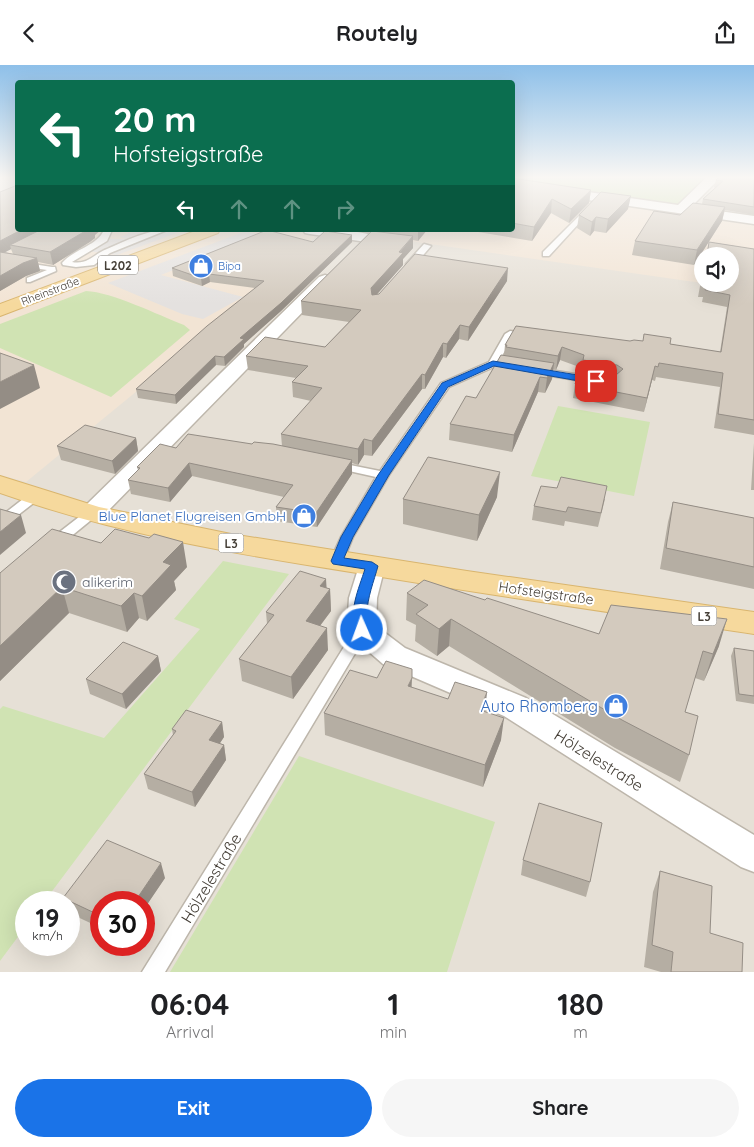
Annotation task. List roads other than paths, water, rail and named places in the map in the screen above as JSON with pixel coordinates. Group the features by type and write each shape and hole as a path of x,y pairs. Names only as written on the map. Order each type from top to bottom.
{"main road":[{"name":"Rheinstraße","path":"0,310 207,232"},
{"name":"Hofsteigstraße","path":"0,484 92,513 185,534 337,561 754,623"}],"street":[{"path":"325,232 371,238 353,251"},
{"path":"92,513 333,272"},
{"path":"362,630 361,603 372,566"},
{"name":"Hölzelestraße","path":"362,630 394,656 515,707 754,855"}],"lane":[{"path":"546,254 579,219"},
{"path":"107,232 104,239 66,262 73,265 88,264 107,251 158,232"},
{"path":"401,275 427,246 417,245"},
{"name":"Rheinstraße","path":"18,263 52,269 52,271 30,280"},
{"path":"337,561 347,537 383,475 445,385 498,364 510,333 539,338"},
{"path":"530,370 604,382"},
{"path":"327,464 383,475"},
{"path":"0,523 36,495"},
{"path":"45,550 92,513"},
{"name":"Hölzelestraße","path":"153,972 362,630"}],"place":[{"name":"Bipa","path":"201,266"},
{"name":"Blue Planet Flugreisen GmbH","path":"304,516"},
{"name":"alikerim","path":"64,582"},
{"name":"Auto Rhomberg","path":"616,706"}]}
